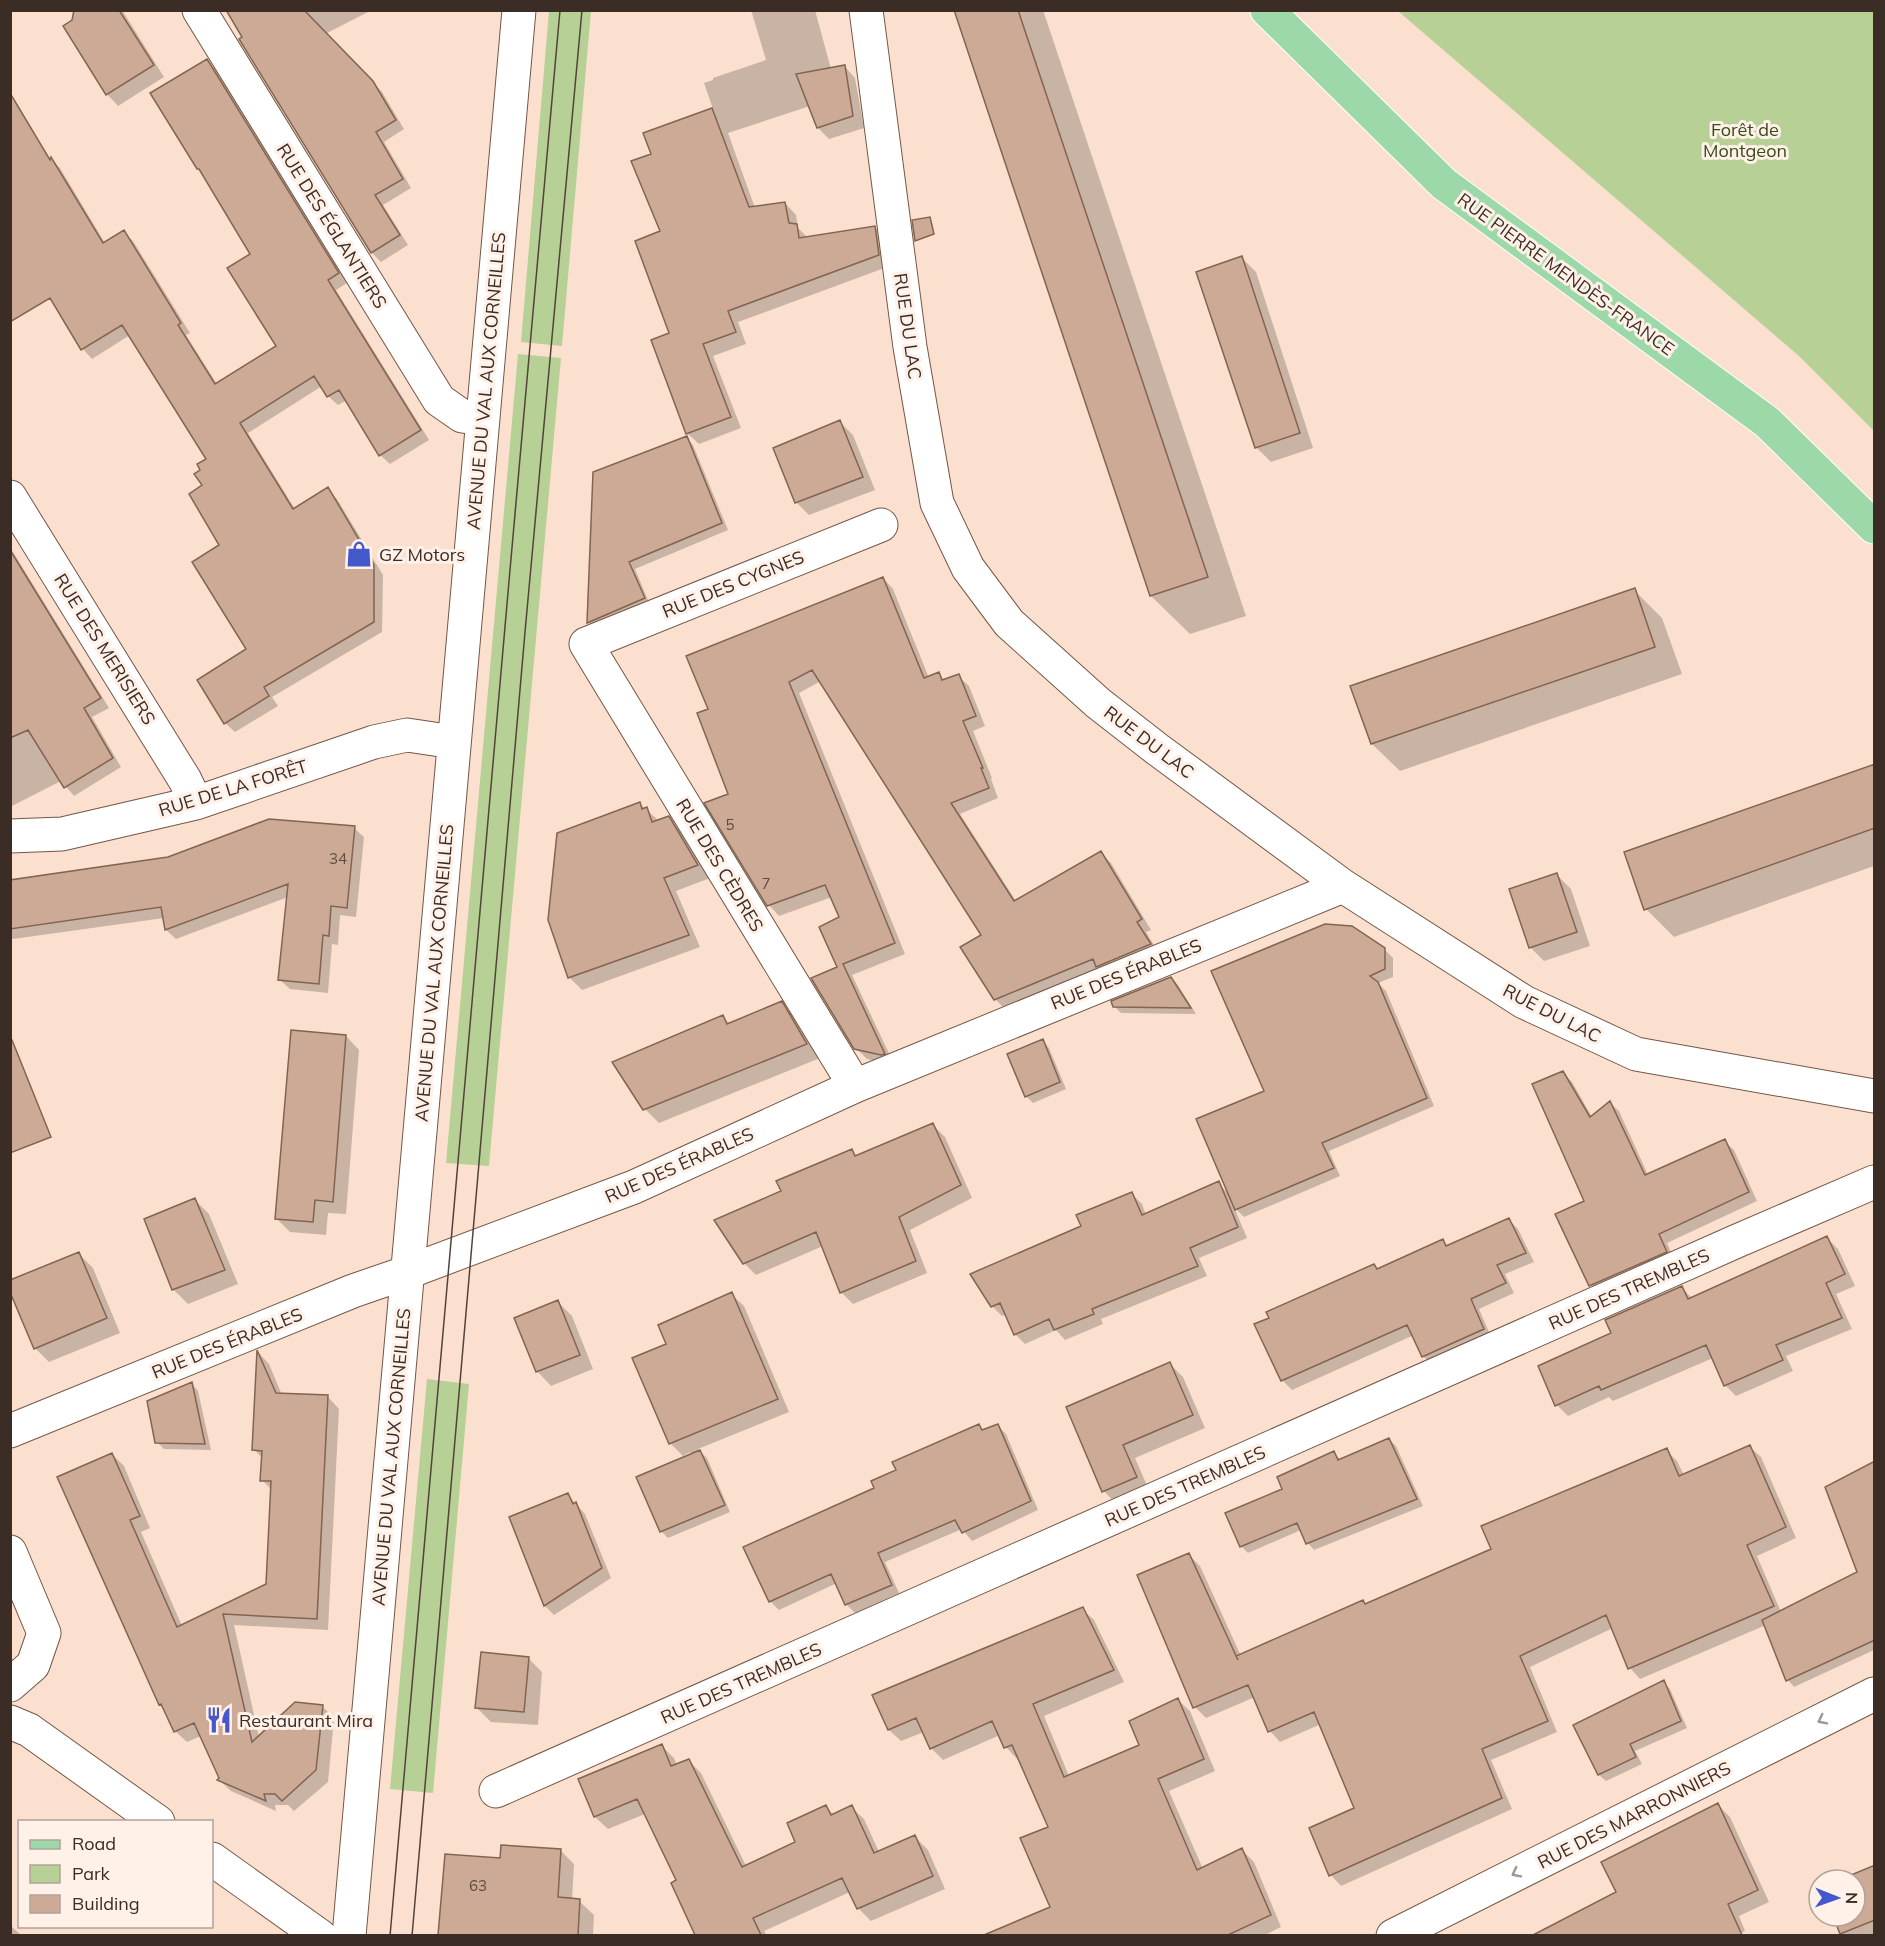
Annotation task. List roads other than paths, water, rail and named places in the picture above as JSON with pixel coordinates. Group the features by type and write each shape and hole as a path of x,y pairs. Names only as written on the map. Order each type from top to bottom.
{"main road":[{"name":"RUE PIERRE MENDÈS-FRANCE","path":"1267,10 1444,184 1767,422 1875,527"}],"street":[{"name":"RUE DES ÉGLANTIERS","path":"199,10 439,400 462,416 483,419"},
{"name":"AVENUE DU VAL AUX CORNEILLES","path":"349,1935 519,10"},
{"name":"RUE DU LAC","path":"866,10 910,347 937,503 968,568 1009,623 1098,703 1342,886 1524,1002 1636,1054 1875,1096"},
{"name":"RUE DES MERISIERS","path":"10,497 185,780 196,803"},
{"name":"RUE DES CYGNES","path":"586,644 881,525"},
{"name":"RUE DES CÈDRES","path":"586,644 855,1086"},
{"name":"RUE DE LA FORÊT","path":"10,836 62,834 196,803 374,742 407,735 454,742"},
{"name":"RUE DES ÉRABLES","path":"10,1431 353,1291 634,1187 855,1086 1342,886"},
{"name":"RUE DES TREMBLES","path":"496,1791 1693,1260 1875,1182"},
{"path":"10,1552 44,1633 33,1665 10,1686"},
{"name":"RUE DES MARRONNIERS","path":"1393,1935 1875,1694"},
{"path":"10,1722 29,1730 157,1820"},
{"path":"213,1860 321,1935"}],"tram line":[{"path":"390,1936 452,1213 560,10"},
{"path":"412,1936 525,632 582,10"}],"place":[{"name":"GZ Motors","path":"359,554"},
{"name":"Restaurant Mira","path":"219,1720"}],"park label":[{"name":"Forêt de Montgeon","path":"1745,139"}]}
